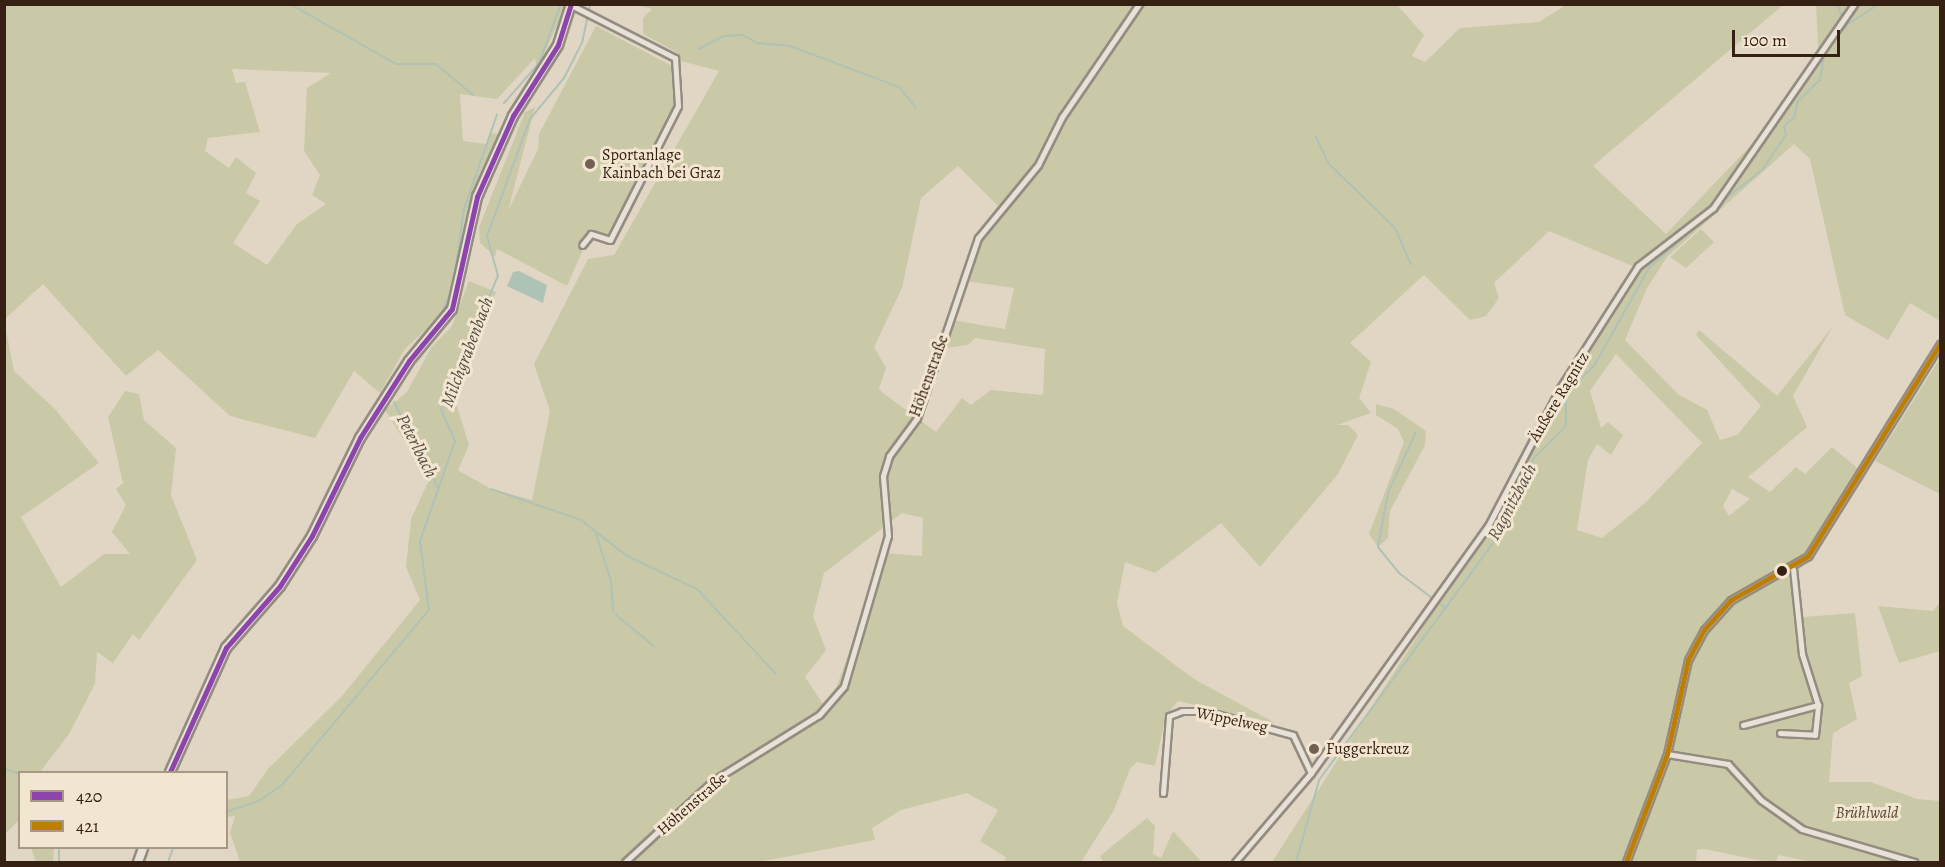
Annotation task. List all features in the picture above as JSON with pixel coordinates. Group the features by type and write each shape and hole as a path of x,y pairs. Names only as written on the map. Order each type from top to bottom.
{"main road":[{"path":"170,771 226,648 280,586 312,536 360,438 409,361 452,309 477,197 513,116 558,45 571,5"}],"street":[{"name":"Höhenstraße","path":"625,862 714,780 819,715 844,686 888,537 883,476 889,456 917,418 978,238 1038,165 1062,117 1139,4"},
{"name":"Äußere Ragnitz","path":"1235,862 1311,774 1488,526 1560,388 1638,266 1713,208 1786,110 1840,22 1854,4"},
{"path":"571,5 675,58 678,106 610,240 591,234 582,245"},
{"path":"1626,862 1666,754 1681,680 1704,630 1731,600 1793,569 1808,556 1867,467 1941,344"},
{"path":"1780,734 1815,735 1818,705 1802,654 1793,569"},
{"path":"1743,725 1818,705"},
{"name":"Wippelweg","path":"1163,794 1169,716 1182,711 1293,735 1311,774"},
{"path":"1666,754 1728,764 1761,800 1803,829 1914,862"}],"green space":[{"path":"5,5 566,5 537,70 535,58 497,99 460,94 463,141 486,144 491,133 499,134 466,224 449,308 405,349 380,393 354,371 315,438 230,416 158,350 126,376 43,284 5,319","holes":["232,69 331,73 307,88 304,151 320,175 312,195 326,204 297,224 267,265 233,243 260,201 246,193 256,173 236,157 229,168 205,151 208,138 260,132 245,82 236,83"]},
{"name":"Brühlwald","path":"636,5 1397,5 1424,35 1412,56 1425,62 1460,28 1539,22 1566,5 1783,5 1593,166 1666,234 1797,97 1819,61 1816,5 1940,5 1940,321 1910,303 1888,340 1845,315 1810,159 1794,144 1667,257 1647,288 1625,340 1679,395 1707,410 1720,440 1737,435 1761,406 1696,335 1699,330 1777,396 1833,326 1793,396 1807,427 1748,477 1770,492 1796,467 1805,474 1832,447 1866,475 1814,555 1797,571 1803,617 1855,613 1862,676 1849,683 1857,719 1833,733 1829,782 1871,782 1917,799 1940,801 1940,862 1812,862 1778,855 1776,862 1768,862 1704,849 1697,850 1696,862 1272,862 1445,593 1500,518 1563,378 1635,267 1549,231 1494,283 1499,298 1486,316 1470,320 1424,275 1350,343 1371,362 1359,398 1371,413 1337,425 1348,425 1358,435 1338,474 1260,567 1221,523 1155,573 1125,562 1117,603 1123,626 1194,679 1275,723 1178,701 1166,716 1155,766 1137,762 1130,769 1114,810 1081,862 1002,862 1007,858 980,841 998,810 967,793 901,810 872,828 875,840 758,862 240,862 230,833 235,816 228,817 228,800 249,796 268,769 342,696 420,600 406,567 411,519 429,480 385,410 407,392 431,348 452,326 469,281 496,292 456,403 469,445 458,470 491,489 532,500 550,411 534,364 588,259 614,255 719,71 681,61 676,52 643,34 643,18 652,9","holes":["958,166 1005,213 982,241 966,281 1014,288 1005,329 952,320 944,348 968,345 975,338 1045,349 1043,395 991,390 971,405 962,398 936,432 879,388 886,368 874,347 902,288 921,198","1616,354 1702,443 1645,503 1602,538 1577,530 1588,460 1597,444 1611,455 1623,435 1608,422 1601,428 1590,391","1732,489 1750,499 1729,516 1723,506","902,513 923,518 922,556 884,553 837,686 823,704 805,677 826,650 813,616 824,573","1664,751 1671,753 1634,851 1630,849"]},
{"name":"Sportanlage Kainbach bei Graz","path":"596,26 672,66 678,106 610,240 590,234 567,286 497,249 495,257 480,243 479,227 525,112 535,107 508,211 538,149 539,134"},
{"path":"1701,229 1714,242 1686,268 1670,257"},
{"path":"4,320 14,371 55,409 99,463 21,517 61,587 104,554 130,554 112,532 126,505 116,489 123,483 108,417 125,391 139,394 144,420 176,448 171,495 197,560 139,640 133,634 113,663 97,652 95,684 69,734 41,771 18,771 18,821 5,834"},
{"path":"1940,358 1940,494 1875,461"},
{"path":"1376,404 1394,409 1426,431 1425,445 1390,511 1388,538 1378,547 1369,534 1404,442 1398,429 1376,415"},
{"path":"1940,602 1940,651 1899,663 1878,606 1933,611"},
{"path":"1147,818 1155,826 1153,854 1161,858 1173,831 1202,862 1103,862 1100,856"},
{"path":"31,849 54,849 53,862 36,862"}],"shaded area":[{"path":"519,271 547,285 543,303 507,286 513,272"}],"waterway":[{"path":"290,4 396,64 436,64 473,95"},
{"name":"Peterlbach","path":"504,103 539,63 561,4"},
{"name":"Milchgrabenbach","path":"228,811 260,800 282,785 429,610 420,541 455,441 441,410 498,276 487,236 530,119 564,78 582,43 590,4"},
{"path":"1837,4 1846,27"},
{"name":"Ragnitzbach","path":"1720,203 1762,170 1786,135 1784,126 1794,118 1798,101 1820,80 1825,50 1848,24 1879,4"},
{"path":"699,49 723,36 743,35 757,43 790,46 899,87 916,108"},
{"name":"Peterlbach","path":"391,378 442,313 453,287 464,209 497,115"},
{"path":"1316,137 1328,163 1395,228 1411,265"},
{"name":"Ragnitzbach","path":"1296,862 1319,780 1495,540 1534,458 1566,426 1566,399 1574,385 1594,366 1649,268 1712,212"},
{"name":"Peterlbach","path":"394,402 439,489"},
{"path":"1416,432 1388,493 1378,547 1399,573 1432,598"},
{"path":"491,489 581,520 627,556 697,589 776,674"},
{"path":"596,534 611,581 613,612"},
{"name":"Ragnitzbach","path":"1439,603 1446,608"},
{"path":"616,615 655,647"},
{"path":"4,769 18,773"},
{"path":"59,849 59,862"},
{"name":"Milchgrabenbach","path":"168,862 173,849"}],"transit line":[{"name":"420","path":"170,771 226,648 280,586 312,536 360,438 409,361 452,309 477,197 513,116 558,45 571,4"},
{"name":"421","path":"1626,862 1667,754 1688,660 1704,630 1731,600 1808,556 1940,344"}],"place":[{"name":"Sportanlage Kainbach bei Graz","path":"590,164"},
{"name":"Fuggerkreuz","path":"1314,749"}]}
